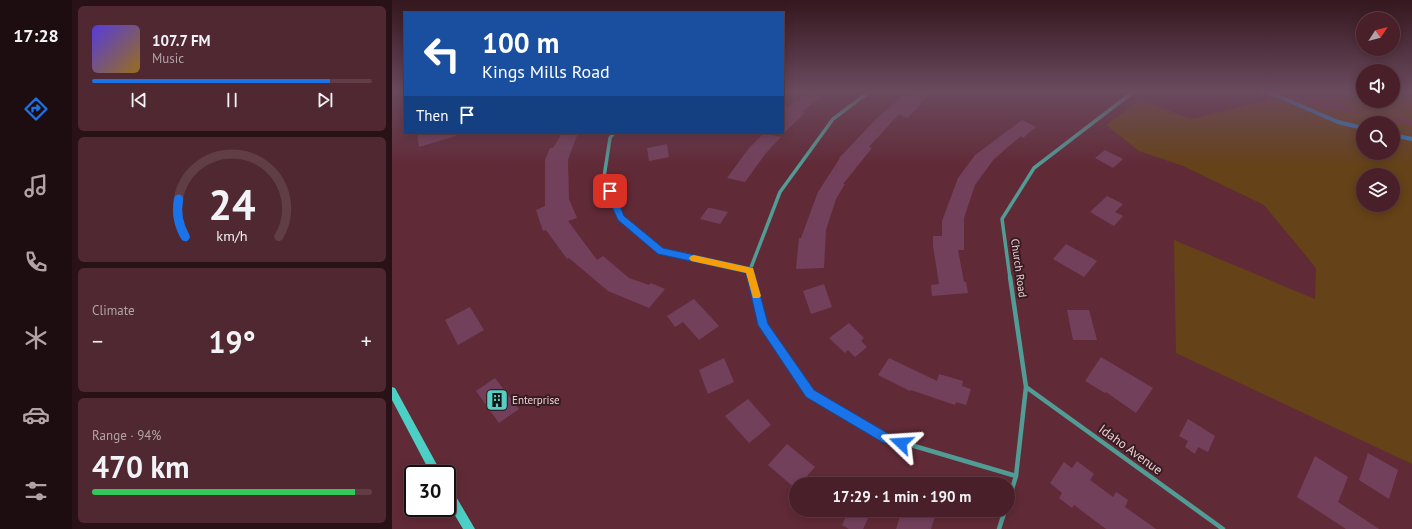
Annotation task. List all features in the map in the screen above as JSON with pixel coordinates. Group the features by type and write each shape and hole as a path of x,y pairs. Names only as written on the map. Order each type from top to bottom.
{"main road":[{"path":"392,391 432,465"},
{"path":"456,507 469,529"}],"street":[{"path":"837,117 833,120 780,192 750,270 763,325 810,394 886,438 1016,476"},
{"name":"Church Road","path":"1015,479 1026,387 1002,219 1034,168 1099,117"},
{"path":"613,134 610,138 604,177 621,218 661,251 750,270"},
{"name":"Idaho Avenue","path":"1026,387 1224,529"},
{"path":"999,529 1003,517"}],"shaded area":[{"path":"1117,117 1185,117 1191,119 1200,117 1356,117 1356,160 1400,160 1400,122 1412,125 1412,464 1176,353 1174,240 1315,299 1316,268 1264,205 1183,166 1139,151 1106,125"},
{"path":"1400,117 1412,117 1412,134 1400,127"},
{"path":"1400,117 1412,117 1412,119 1400,118"}],"building":[{"path":"784,117 801,117 784,133"},
{"path":"879,117 897,117 869,147 872,148 843,184 845,184 836,199 826,230 824,268 796,269 799,238 801,238 818,192 839,158"},
{"path":"1022,120 1036,127 1023,138 1021,136 994,159 975,185 964,218 964,250 958,250 964,282 966,282 968,293 932,296 931,285 939,284 933,246 933,236 942,236 942,221 958,178 975,155"},
{"path":"417,134 456,134 456,136 419,147"},
{"path":"561,134 578,134 568,160 569,199 577,218 568,221 597,260 603,256 629,278 649,285 651,283 665,289 649,308 608,291 569,258 567,259 546,230 543,231 536,210 545,206 545,160 550,148 553,148"},
{"path":"763,134 781,137 766,153 745,182 727,178 749,148"},
{"path":"667,144 669,157 649,161 647,148"},
{"path":"1105,150 1123,159 1113,168 1095,158"},
{"path":"1107,196 1123,204 1115,212 1123,216 1114,226 1090,212"},
{"path":"708,208 728,212 720,224 700,219"},
{"path":"1066,244 1097,261 1084,277 1053,259"},
{"path":"824,284 832,307 811,314 803,291"},
{"path":"694,299 719,326 699,340 683,322 675,327 667,316"},
{"path":"470,307 484,330 458,345 445,320"},
{"path":"1067,310 1089,310 1097,340 1073,340"},
{"path":"849,323 864,338 861,341 867,347 855,357 848,350 845,353 829,338"},
{"path":"1101,357 1153,388 1136,413 1106,392 1105,393 1085,381"},
{"path":"724,358 734,382 708,394 699,370"},
{"path":"889,358 937,381 939,374 963,381 962,386 971,389 966,405 956,402 955,405 911,390 910,391 878,375"},
{"name":"Enterprise","path":"495,378 519,409 499,423 476,391"},
{"path":"748,399 771,425 749,443 725,416"},
{"path":"1188,419 1215,436 1208,452 1198,447 1195,454 1185,447 1188,441 1179,436"},
{"path":"787,444 815,467 806,477 789,477 789,483 768,465"},
{"path":"1368,453 1398,470 1389,499 1359,480"},
{"path":"1315,456 1348,477 1338,502 1379,529 1346,529 1297,497"},
{"path":"1077,461 1094,474 1090,480 1113,497 1116,492 1128,500 1125,507 1156,529 1106,529 1074,505 1072,508 1059,498 1062,493 1050,483 1064,462 1072,468"},
{"path":"846,517 869,517 863,529 849,529 842,525"},
{"path":"900,517 935,517 931,529 896,529"}],"waterway":[{"path":"1326,117 1338,122 1356,126"},
{"path":"1400,136 1412,139"}],"slow traffic":[{"path":"694,258 750,270 756,296"}],"place":[{"name":"Enterprise","path":"497,400"}],"route":[{"path":"610,191 621,218 661,251 750,270 763,325 810,394 886,438 901,443"}]}
